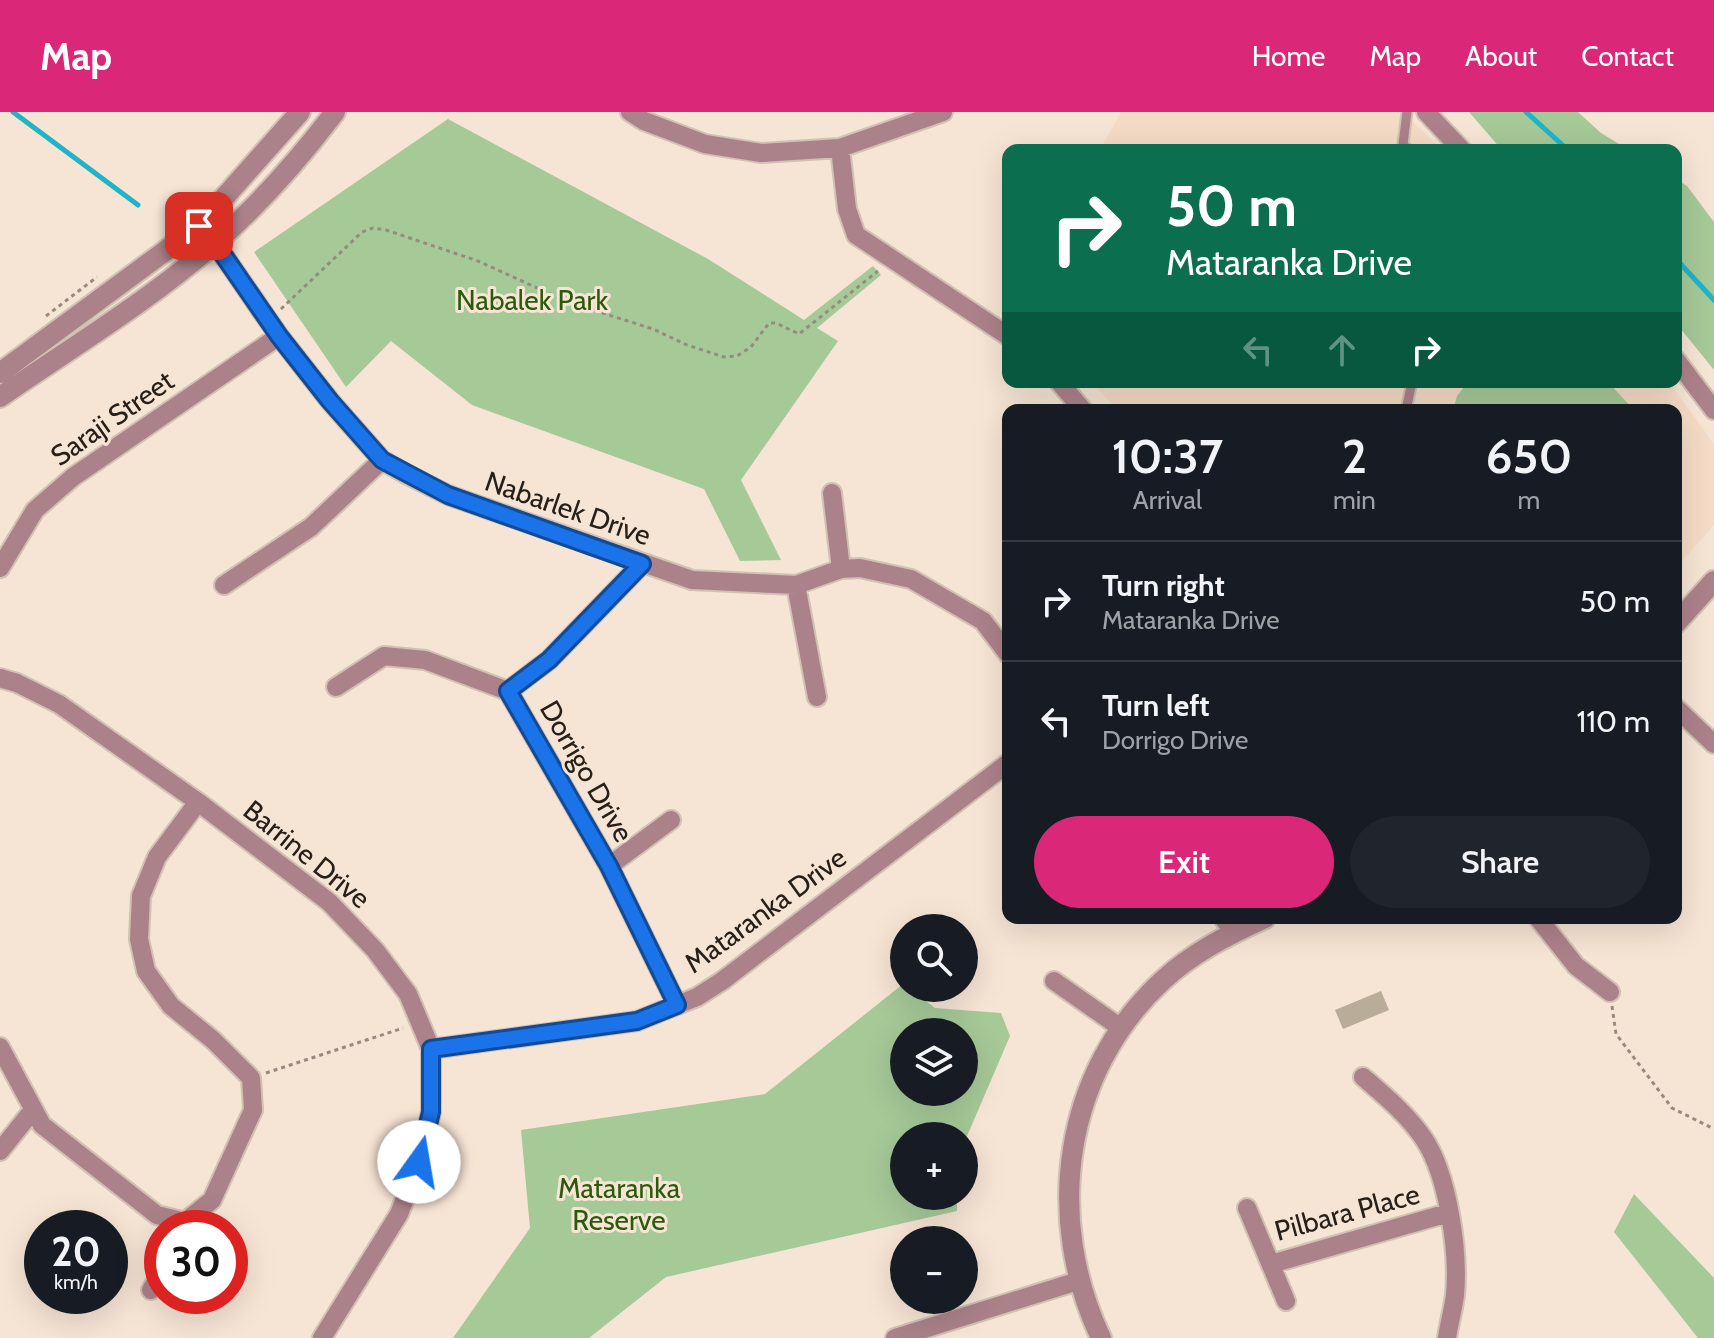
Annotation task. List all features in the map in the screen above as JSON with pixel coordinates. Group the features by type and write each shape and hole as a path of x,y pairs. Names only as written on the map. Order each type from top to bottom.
{"street":[{"path":"0,373 199,226 300,112"},
{"path":"0,397 171,278 215,243 313,141 335,112"},
{"path":"630,112 644,121 705,144 761,153 840,148 943,112"},
{"path":"1426,112 1456,144"},
{"path":"840,148 847,209 856,235 1002,332"},
{"name":"Nabarlek Drive","path":"199,226 215,243 330,401 382,460 448,495 692,580 796,585 841,569 860,568 911,579 983,621 1002,646"},
{"name":"Saraji Street","path":"0,568 35,510 73,477 274,328"},
{"path":"1682,368 1714,410"},
{"path":"1064,388 1078,404"},
{"path":"224,585 311,527 382,460"},
{"path":"832,493 841,569"},
{"path":"508,691 549,660 642,564"},
{"path":"1682,616 1714,581"},
{"path":"796,585 817,697"},
{"name":"Dorrigo Drive","path":"336,687 384,656 425,660 508,691 609,866 677,1005"},
{"name":"Barrine Drive","path":"0,678 59,704 198,802 329,902 375,950 408,994 431,1049 431,1112 410,1187 399,1214 322,1338"},
{"path":"1682,714 1714,744"},
{"name":"Mataranka Drive","path":"431,1049 637,1021 677,1005 722,981 1002,768"},
{"path":"198,802 157,857 141,896 139,939 146,971 171,1006 213,1040 251,1078 253,1110 212,1200 201,1210"},
{"path":"609,866 671,820"},
{"path":"1543,924 1576,966 1610,992"},
{"path":"1101,1338 1078,1281 1070,1241 1068,1198 1072,1143 1087,1092 1121,1028 1164,980 1204,949 1228,925"},
{"path":"1054,981 1121,1028"},
{"path":"0,1047 42,1125 151,1210"},
{"path":"1363,1077 1397,1108 1425,1140 1433,1155 1448,1213 1455,1295 1447,1338"},
{"path":"0,1151 33,1110"},
{"name":"Pilbara Place","path":"1247,1208 1271,1264 1448,1213"},
{"path":"1271,1264 1286,1301"},
{"path":"895,1338 1078,1281"}],"lane":[{"path":"1403,144 1407,112"}],"path":[{"path":"274,328 362,232 373,228 478,261 568,302 653,329 687,345 724,357 737,356 751,347 769,323 776,323 799,334 892,260"},
{"path":"46,316 98,277"},
{"path":"1610,992 1616,1034 1672,1108 1714,1129"},
{"path":"251,1078 419,1023"}],"shaded area":[{"path":"1121,112 1403,112 1436,144 1103,144"},
{"path":"1097,388 1673,388 1714,444 1714,525 1682,561 1682,404 1112,404"}],"green space":[{"path":"1469,112 1578,112 1601,133 1619,144 1497,144"},
{"name":"Nabalek Park","path":"448,119 708,259 804,320 873,266 881,275 817,328 838,341 741,480 781,560 740,561 704,489 472,405 391,341 346,387 254,252"},
{"path":"1682,183 1714,222 1714,370 1682,330"},
{"path":"1463,388 1614,388 1628,404 1455,404"},
{"name":"Mataranka Reserve","path":"890,994 890,1002 927,1002 935,1008 1001,1013 1010,1036 973,1122 890,1122 890,1210 957,1211 666,1277 589,1338 453,1338 530,1228 521,1130 765,1094"},
{"path":"1634,1194 1714,1278 1714,1338 1698,1338 1614,1232"}],"building":[{"path":"1381,991 1389,1010 1343,1029 1335,1010"}],"waterway":[{"path":"13,112 138,205"},
{"path":"1526,112 1561,144"},
{"path":"1682,265 1714,300"}],"route":[{"path":"199,226 215,243 279,336 382,460 448,495 642,564 549,660 508,691 609,866 677,1005 637,1021 431,1049 431,1112 419,1162"}]}
